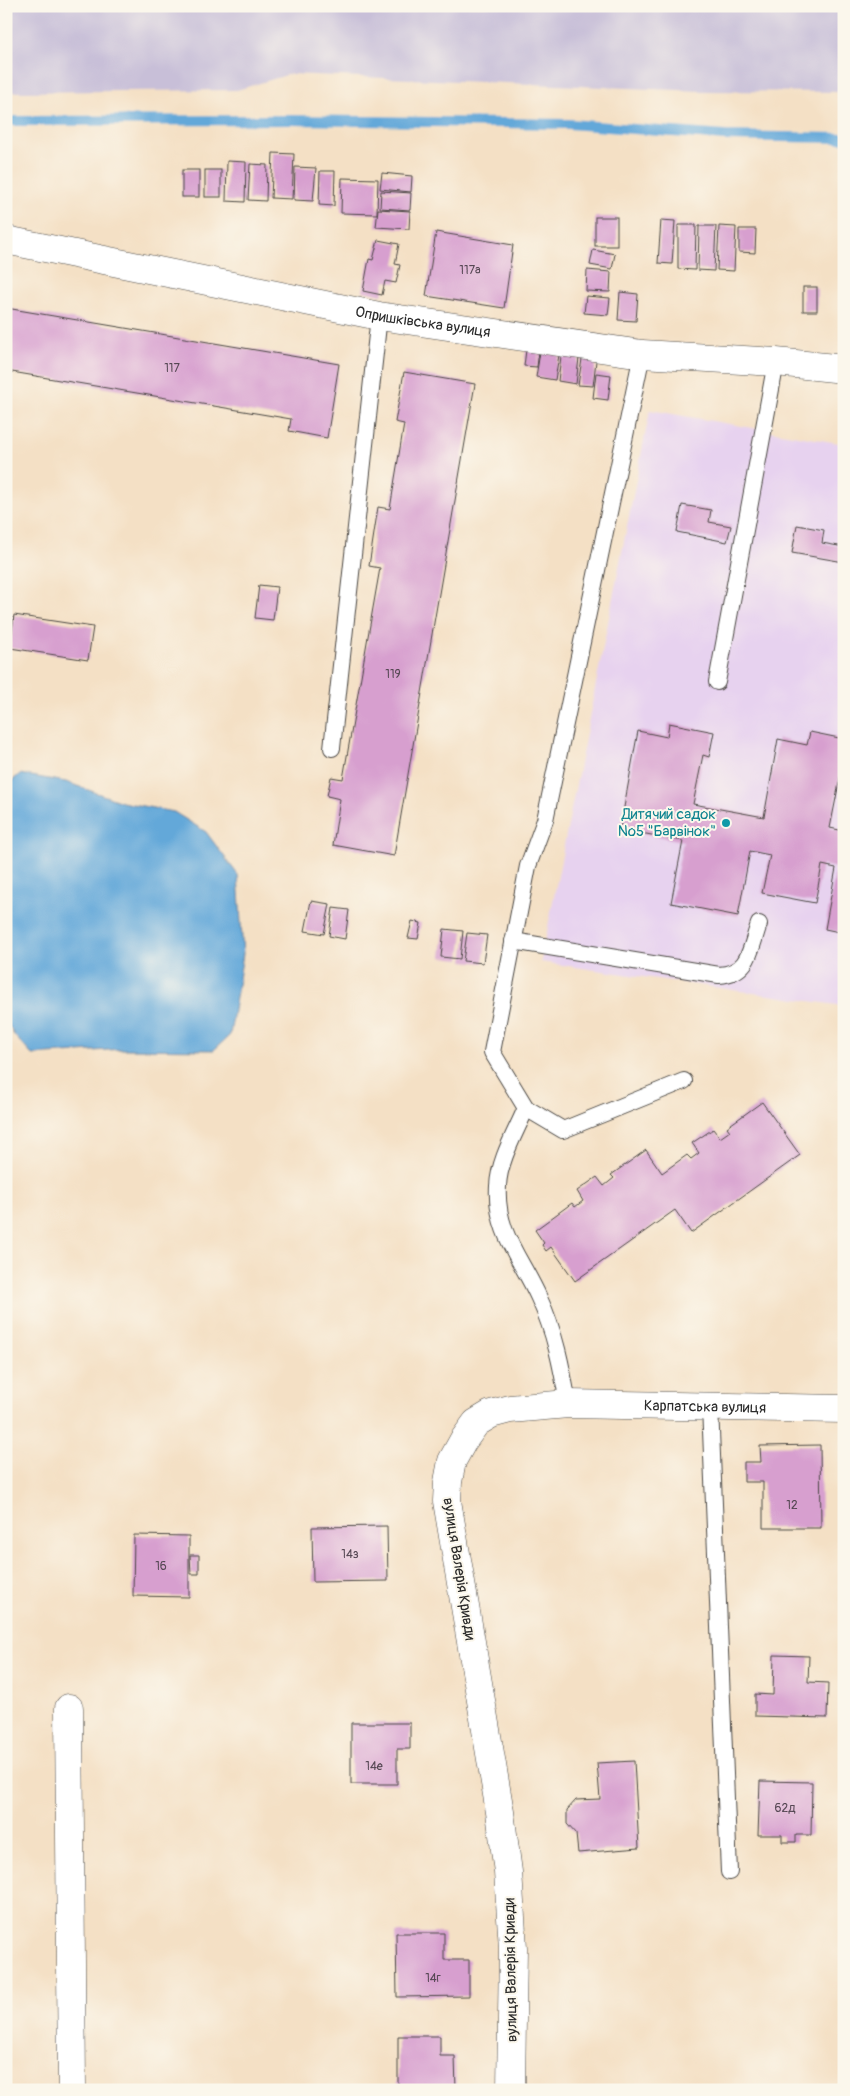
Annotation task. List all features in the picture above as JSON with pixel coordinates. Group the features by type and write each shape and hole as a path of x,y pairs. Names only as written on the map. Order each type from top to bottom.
{"street":[{"name":"Опришківська вулиця","path":"6,240 378,316 642,354 776,362 844,369"},
{"name":"Карпатська вулиця","path":"568,1404 710,1406"},
{"name":"вулиця Валерія Кривди","path":"511,2090 513,1948 508,1872 500,1812 447,1501 448,1482 452,1461 476,1423 490,1414 510,1409 530,1409 568,1404"},
{"path":"710,1406 844,1408"},
{"path":"69,1708 72,2090"}],"lane":[{"path":"332,748 378,316"},
{"path":"642,354 546,820 528,866 492,1052 526,1108 563,1130 684,1081"},
{"path":"717,682 776,362"},
{"path":"513,941 709,973 731,974 741,968 759,924"},
{"path":"526,1108 504,1161 498,1185 498,1212 504,1234 540,1298 553,1332 568,1404"},
{"path":"710,1406 729,1872"}],"shaded area":[{"path":"6,6 844,6 844,92 701,91 290,74 237,90 6,92"},
{"path":"650,410 844,444 844,1006 541,962"}],"water":[{"path":"20,774 66,782 122,802 174,812 206,832 238,875 243,954 230,1035 214,1050 123,1049 32,1055 14,1035 6,1021 6,786"}],"building":[{"path":"273,153 294,154 292,199 271,198"},
{"path":"227,161 246,162 245,202 226,201"},
{"path":"250,164 267,165 266,201 248,200"},
{"path":"295,167 316,168 313,201 294,200"},
{"path":"182,170 199,170 199,197 182,197"},
{"path":"205,170 221,170 221,197 205,197"},
{"path":"320,171 335,171 334,206 319,205"},
{"path":"382,173 412,176 411,192 380,189"},
{"path":"342,178 378,179 377,214 341,213"},
{"path":"381,191 411,193 410,210 380,208"},
{"path":"378,209 410,211 409,229 376,227"},
{"path":"595,217 617,217 617,246 595,246"},
{"path":"661,220 675,221 672,264 658,263"},
{"path":"678,225 696,225 695,270 678,269"},
{"path":"699,226 716,226 714,271 698,270"},
{"path":"719,226 736,227 734,271 717,270"},
{"path":"739,229 756,229 755,253 739,252"},
{"path":"436,232 513,245 504,308 426,296"},
{"path":"378,240 399,244 395,264 400,265 396,283 385,281 382,295 363,291 369,259 373,260"},
{"path":"593,250 615,254 612,269 590,265"},
{"path":"587,270 611,272 610,292 586,291"},
{"path":"803,287 817,287 817,311 803,311"},
{"path":"620,292 638,294 636,321 618,320"},
{"path":"586,296 610,298 608,315 584,313"},
{"path":"6,308 339,364 327,438 289,431 291,419 6,371"},
{"path":"526,350 539,351 537,367 524,366"},
{"path":"540,352 559,355 555,380 536,377"},
{"path":"561,356 579,358 576,384 558,381"},
{"path":"582,359 596,361 593,386 578,385"},
{"path":"404,372 475,384 394,856 333,845 340,799 327,796 331,777 343,779 380,568 369,566 378,507 390,509 404,424 395,422"},
{"path":"596,373 611,375 608,400 593,398"},
{"path":"682,505 711,510 709,522 731,526 727,542 677,532"},
{"path":"797,525 824,530 822,543 844,547 844,562 792,553"},
{"path":"259,585 277,587 273,620 255,618"},
{"path":"6,615 11,616 8,648 6,648"},
{"path":"14,615 93,627 88,660 10,648"},
{"name":"Дитячий садок №5 \"Барвінок\"","path":"669,723 714,732 709,757 703,755 693,804 764,817 778,739 807,745 810,732 844,739 844,768 842,768 830,828 844,831 844,933 825,929 836,868 822,865 815,903 762,893 770,855 750,851 738,916 671,903 683,841 620,829 638,731 667,737"},
{"path":"311,901 330,904 324,934 305,931"},
{"path":"333,908 349,910 345,939 329,936"},
{"path":"412,921 421,923 418,939 408,938"},
{"path":"444,929 463,931 460,959 441,957"},
{"path":"467,933 487,935 483,963 463,961"},
{"path":"762,1102 800,1155 691,1233 675,1210 575,1281 551,1247 546,1251 542,1245 544,1243 535,1230 572,1203 575,1207 583,1201 577,1191 597,1177 604,1186 614,1178 611,1175 646,1150 662,1173 687,1155 691,1159 699,1153 692,1143 713,1129 720,1138 730,1131 727,1127"},
{"path":"820,1445 821,1528 763,1528 763,1482 744,1482 744,1462 761,1462 760,1446"},
{"path":"387,1526 388,1581 313,1582 312,1527"},
{"path":"134,1535 189,1536 189,1597 133,1596"},
{"path":"190,1555 199,1555 199,1574 191,1574"},
{"path":"774,1655 809,1656 808,1682 828,1683 827,1718 755,1716 755,1694 773,1695"},
{"path":"351,1723 410,1723 410,1749 397,1749 397,1784 351,1784"},
{"path":"634,1761 639,1848 578,1853 576,1834 567,1824 567,1810 576,1800 600,1799 597,1763"},
{"path":"760,1781 812,1782 811,1835 796,1835 796,1842 782,1842 782,1835 758,1835"},
{"path":"396,1933 444,1933 444,1960 469,1960 469,1996 397,1997"},
{"path":"398,2036 440,2036 440,2056 455,2056 456,2090 398,2090"}],"waterway":[{"path":"6,121 291,120 569,124 725,136 844,138"}],"place":[{"name":"Дитячий садок №5 \"Барвінок\"","path":"726,823"}]}
